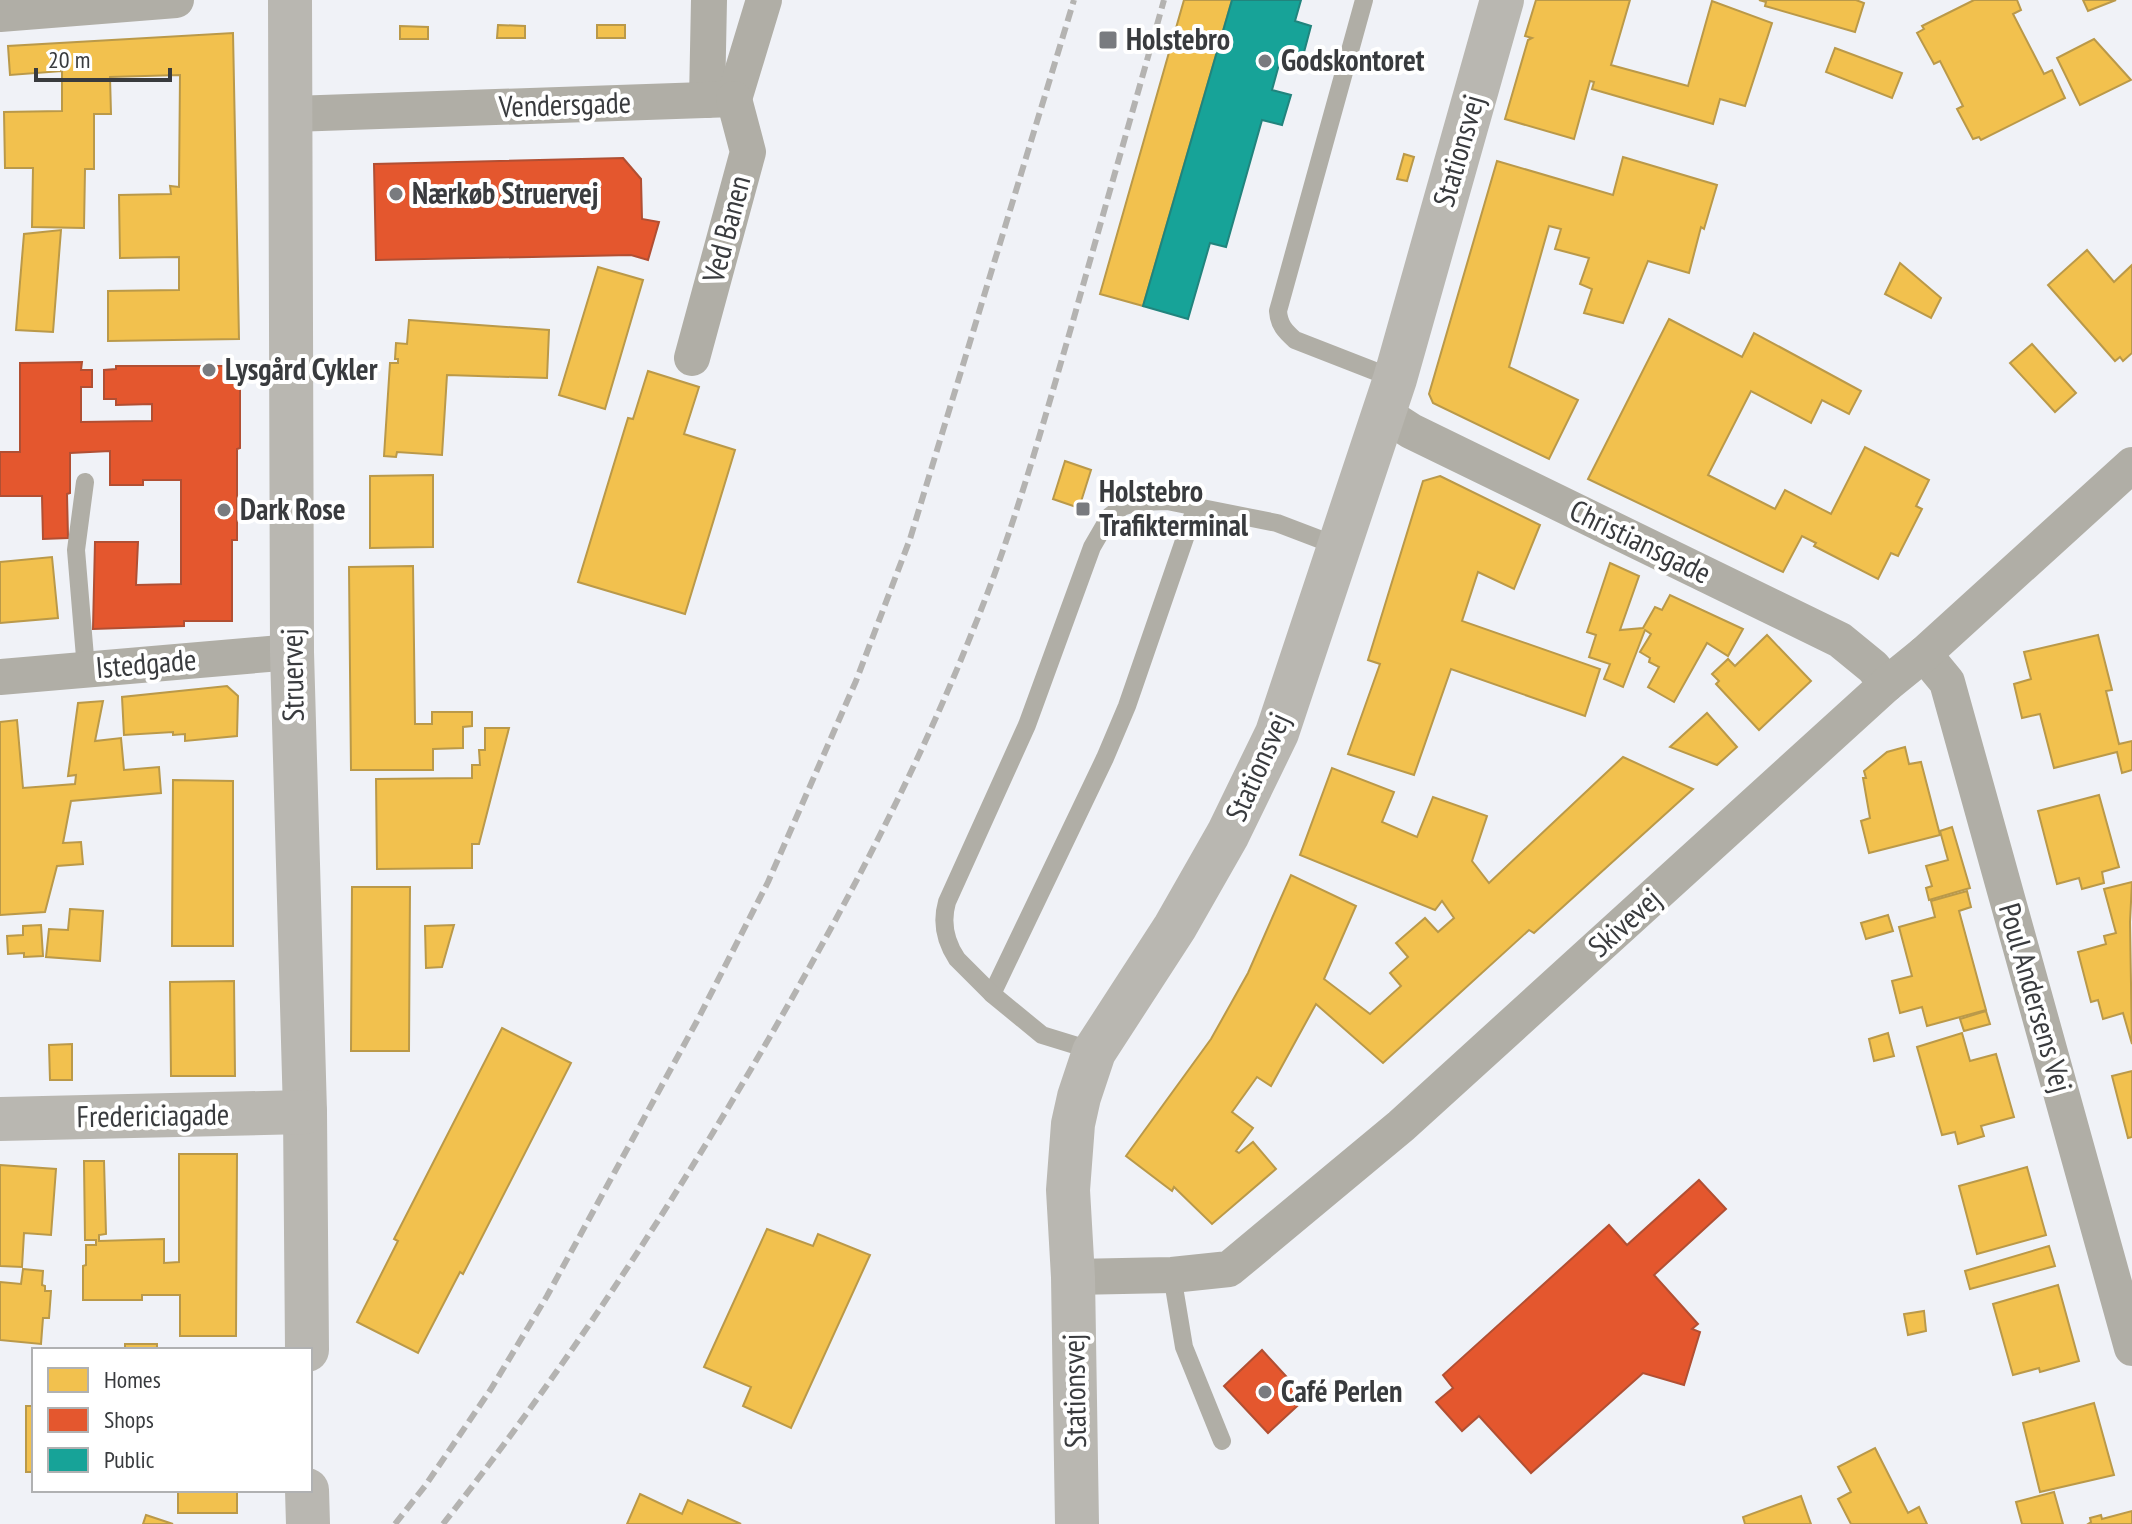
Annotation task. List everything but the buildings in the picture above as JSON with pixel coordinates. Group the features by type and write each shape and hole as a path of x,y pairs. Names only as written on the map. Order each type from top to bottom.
{"street":[{"path":"0,14 176,0"},
{"name":"Struervej","path":"290,0 292,652 305,1112 307,1348"},
{"name":"Ved Banen","path":"692,358 748,152 721,100 709,0"},
{"path":"721,100 764,0"},
{"name":"Stationsvej","path":"1077,1524 1073,1277 1068,1190 1073,1124 1094,1052 1175,927 1242,805 1277,733 1389,396 1502,0"},
{"name":"Vendersgade","path":"292,114 721,100"},
{"name":"Christiansgade","path":"1389,396 1411,431 1840,640 1873,667 1887,684"},
{"name":"Skivevej","path":"1073,1277 1172,1275 1229,1269 1401,1126 2132,465"},
{"name":"Istedgade","path":"0,677 292,652"},
{"name":"Poul Andersens Vej","path":"1924,654 1947,682 2132,1348"},
{"name":"Fredericiagade","path":"0,1119 305,1112"},
{"path":"307,1492 308,1524"}],"lane":[{"path":"1364,0 1278,311 1284,331 1295,340 1389,396"},
{"path":"85,482 76,550 86,669"},
{"path":"1094,1052 1042,1035 992,994 957,959 944,929 945,907 1027,725 1092,547 1110,516 1122,507 1155,499 1277,523 1340,547"},
{"path":"992,994 1127,706 1196,506"},
{"path":"1172,1275 1184,1347 1222,1441"}],"railway":[{"path":"395,1524 425,1486 491,1389 547,1296 697,1021 768,882 856,681 910,539 1074,0"},
{"path":"443,1524 527,1413 645,1241 784,1011 844,905 899,797 950,686 1015,515 1164,0"}],"place":[{"name":"Holstebro","path":"1108,40"},
{"name":"Godskontoret","path":"1265,61"},
{"name":"Nærkøb Struervej","path":"396,194"},
{"name":"Lysgård Cykler","path":"209,370"},
{"name":"Holstebro Trafikterminal","path":"1083,509"},
{"name":"Dark Rose","path":"224,510"},
{"name":"Café Perlen","path":"1265,1392"}]}
